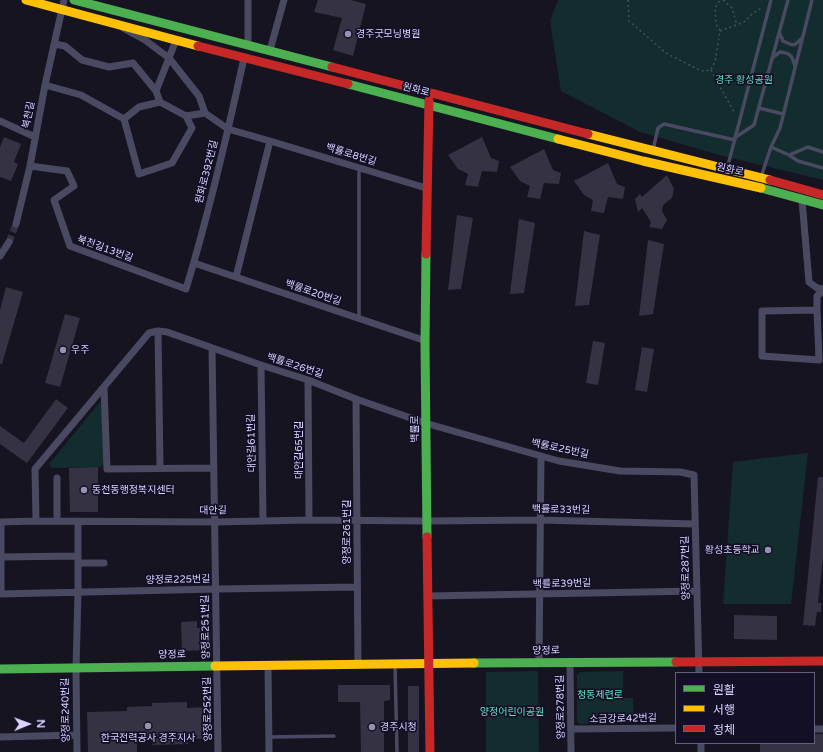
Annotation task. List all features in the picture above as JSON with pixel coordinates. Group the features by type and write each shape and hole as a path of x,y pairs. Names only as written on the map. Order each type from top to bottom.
{"main road":[{"name":"원화로","path":"26,0 643,161 748,185 823,205"},
{"name":"원화로","path":"74,0 823,195"},
{"path":"244,58 248,45"},
{"name":"백률로","path":"430,92 426,188 425,423 430,752"},
{"name":"양정로","path":"0,668 539,662 823,661"}],"street":[{"name":"북천길","path":"16,224 30,166 45,85 64,0"},
{"path":"248,0 248,45"},
{"path":"270,50 284,0"},
{"path":"115,24 145,40 169,58 199,96 205,113 186,116"},
{"path":"156,91 176,40"},
{"path":"54,44 65,46 82,60 110,67 133,63 156,91 160,102"},
{"name":"원화로392번길","path":"186,289 228,129 244,58"},
{"path":"45,85 81,95 124,119 139,174 172,163 192,128 186,116 160,102 139,106 124,119"},
{"name":"백률로8번길","path":"205,113 228,129 426,188"},
{"path":"0,121 35,137"},
{"path":"236,277 270,141"},
{"name":"북천길13번길","path":"30,166 67,171 74,186 54,200 70,246 186,289"},
{"path":"802,200 809,282 817,288 823,290 817,296 821,361 762,356 762,311 817,310"},
{"path":"0,256 9,242"},
{"name":"백률로20번길","path":"194,263 426,342"},
{"path":"36,521 36,469 149,333 158,331 160,468"},
{"name":"백률로26번길","path":"158,331 167,332 308,380 356,399 425,423"},
{"name":"양정로251번길","path":"212,348 217,666"},
{"name":"대안길61번길","path":"261,365 263,520"},
{"name":"대안길65번길","path":"308,380 309,520"},
{"path":"104,387 107,469 214,468"},
{"name":"양정로261번길","path":"356,399 358,664"},
{"name":"백률로25번길","path":"425,423 559,461 620,471 680,472 694,475"},
{"path":"539,662 541,456"},
{"name":"양정로287번길","path":"694,475 699,672"},
{"path":"57,478 57,521"},
{"name":"대안길","path":"1,522 427,520"},
{"name":"백률로33번길","path":"427,520 540,520 695,524"},
{"path":"76,668 78,521"},
{"path":"1,522 1,594"},
{"path":"0,557 78,560 104,563"},
{"name":"양정로225번길","path":"1,594 357,587"},
{"name":"백률로39번길","path":"428,596 697,591"},
{"name":"양정로278번길","path":"570,662 571,752"},
{"path":"268,665 269,752"},
{"name":"양정로252번길","path":"217,666 218,752"},
{"name":"양정로240번길","path":"76,668 77,752"},
{"name":"소금강로42번길","path":"571,730 675,728"},
{"path":"0,737 77,735"}],"lane":[{"path":"653,150 658,128 664,124 736,138 754,125 788,0"},
{"path":"761,178 771,147 780,128 812,0"},
{"path":"727,169 770,2"},
{"path":"779,32 783,41 791,45 796,44 803,37"},
{"path":"772,58 780,52 787,53 792,58 795,67"},
{"path":"759,108 783,114"},
{"path":"771,147 798,160 823,168"},
{"path":"789,155 808,147 823,152"},
{"path":"358,319 359,168"},
{"path":"395,664 397,752"},
{"path":"269,737 334,736"}],"path":[{"path":"628,0 629,21 666,53 700,71 711,70"},
{"path":"711,70 715,61 720,31 716,24 715,8 720,0"},
{"path":"722,0 732,8 737,25"},
{"path":"720,31 744,22 753,13 770,2"},
{"path":"711,70 740,122"}],"green space":[{"name":"경주 황성공원","path":"558,0 823,0 823,180 719,155 640,132 561,91 550,21"},
{"path":"105,396 104,463 101,467 51,468 49,464"},
{"path":"808,453 791,604 723,604 733,462"},
{"name":"양정어린이공원","path":"538,671 539,752 486,752 486,672"},
{"name":"청동제련로","path":"623,671 623,698 633,698 634,722 580,724 577,722 577,675 580,672"}],"building":[{"name":"경주굿모닝병원","path":"318,0 351,0 366,4 353,56 333,50 342,18 314,12"},
{"path":"4,137 21,144 14,162 18,164 11,181 0,177 0,147"},
{"path":"482,137 491,158 499,161 497,172 482,171 478,187 465,185 468,174 458,169 448,155"},
{"path":"544,149 553,170 561,173 559,184 544,183 540,199 527,197 530,186 520,181 510,167"},
{"path":"608,163 617,184 625,187 623,199 608,197 604,213 591,211 593,200 584,195 574,181"},
{"path":"667,175 674,189 672,198 663,205 662,211 667,220 662,229 649,227 651,222 642,208 638,212 635,199 640,194 642,197"},
{"path":"457,215 473,218 461,289 448,290"},
{"path":"519,219 535,223 524,293 510,294"},
{"path":"584,231 600,235 589,305 575,306"},
{"path":"648,240 664,244 653,314 639,316"},
{"path":"6,287 23,292 2,364 0,364 0,310"},
{"name":"우주","path":"65,314 80,318 60,387 45,383"},
{"path":"593,341 605,343 598,385 586,383"},
{"path":"642,347 654,349 647,392 635,390"},
{"path":"56,399 68,408 27,463 0,444 0,426 24,443"},
{"name":"동천동행정복지센터","path":"98,467 98,512 70,512 69,468"},
{"path":"818,477 823,477 823,558 818,603 821,603 821,612 817,612 815,626 803,625"},
{"path":"734,615 777,616 777,640 734,639"},
{"path":"197,621 197,628 210,628 211,650 182,651 181,622"},
{"name":"경주시청","path":"338,685 390,685 390,700 384,701 384,752 361,752 360,702 338,702"},
{"path":"408,686 419,686 419,752 408,752"},
{"name":"한국전력공사 경주지사","path":"187,702 187,708 208,707 209,739 187,739 188,744 152,745 152,739 137,740 137,752 88,752 87,712 127,711 127,707 152,706 152,703"},
{"path":"815,734 823,734 823,752 760,752 760,744 815,744"}],"tunnel":[{"path":"9,242 16,224"}],"traffic: fast":[{"path":"74,0 332,67"},
{"path":"348,84 558,139"},
{"path":"761,188 823,205"},
{"path":"426,254 425,344 427,537"},
{"path":"474,663 676,662"},
{"path":"0,669 215,666"}],"traffic: slow":[{"path":"26,0 198,46"},
{"path":"588,134 770,180"},
{"path":"558,139 643,161 761,188"},
{"path":"215,666 474,663"}],"traffic: jam":[{"path":"198,46 348,84"},
{"path":"332,67 588,134"},
{"path":"426,254 429,100"},
{"path":"770,180 823,195"},
{"path":"427,537 430,752"},
{"path":"676,662 823,661"}],"place":[{"name":"경주굿모닝병원","path":"348,34"},
{"name":"우주","path":"63,350"},
{"name":"동천동행정복지센터","path":"84,490"},
{"name":"황성초등학교","path":"768,550"},
{"name":"한국전력공사 경주지사","path":"148,726"},
{"name":"경주시청","path":"372,727"}]}
